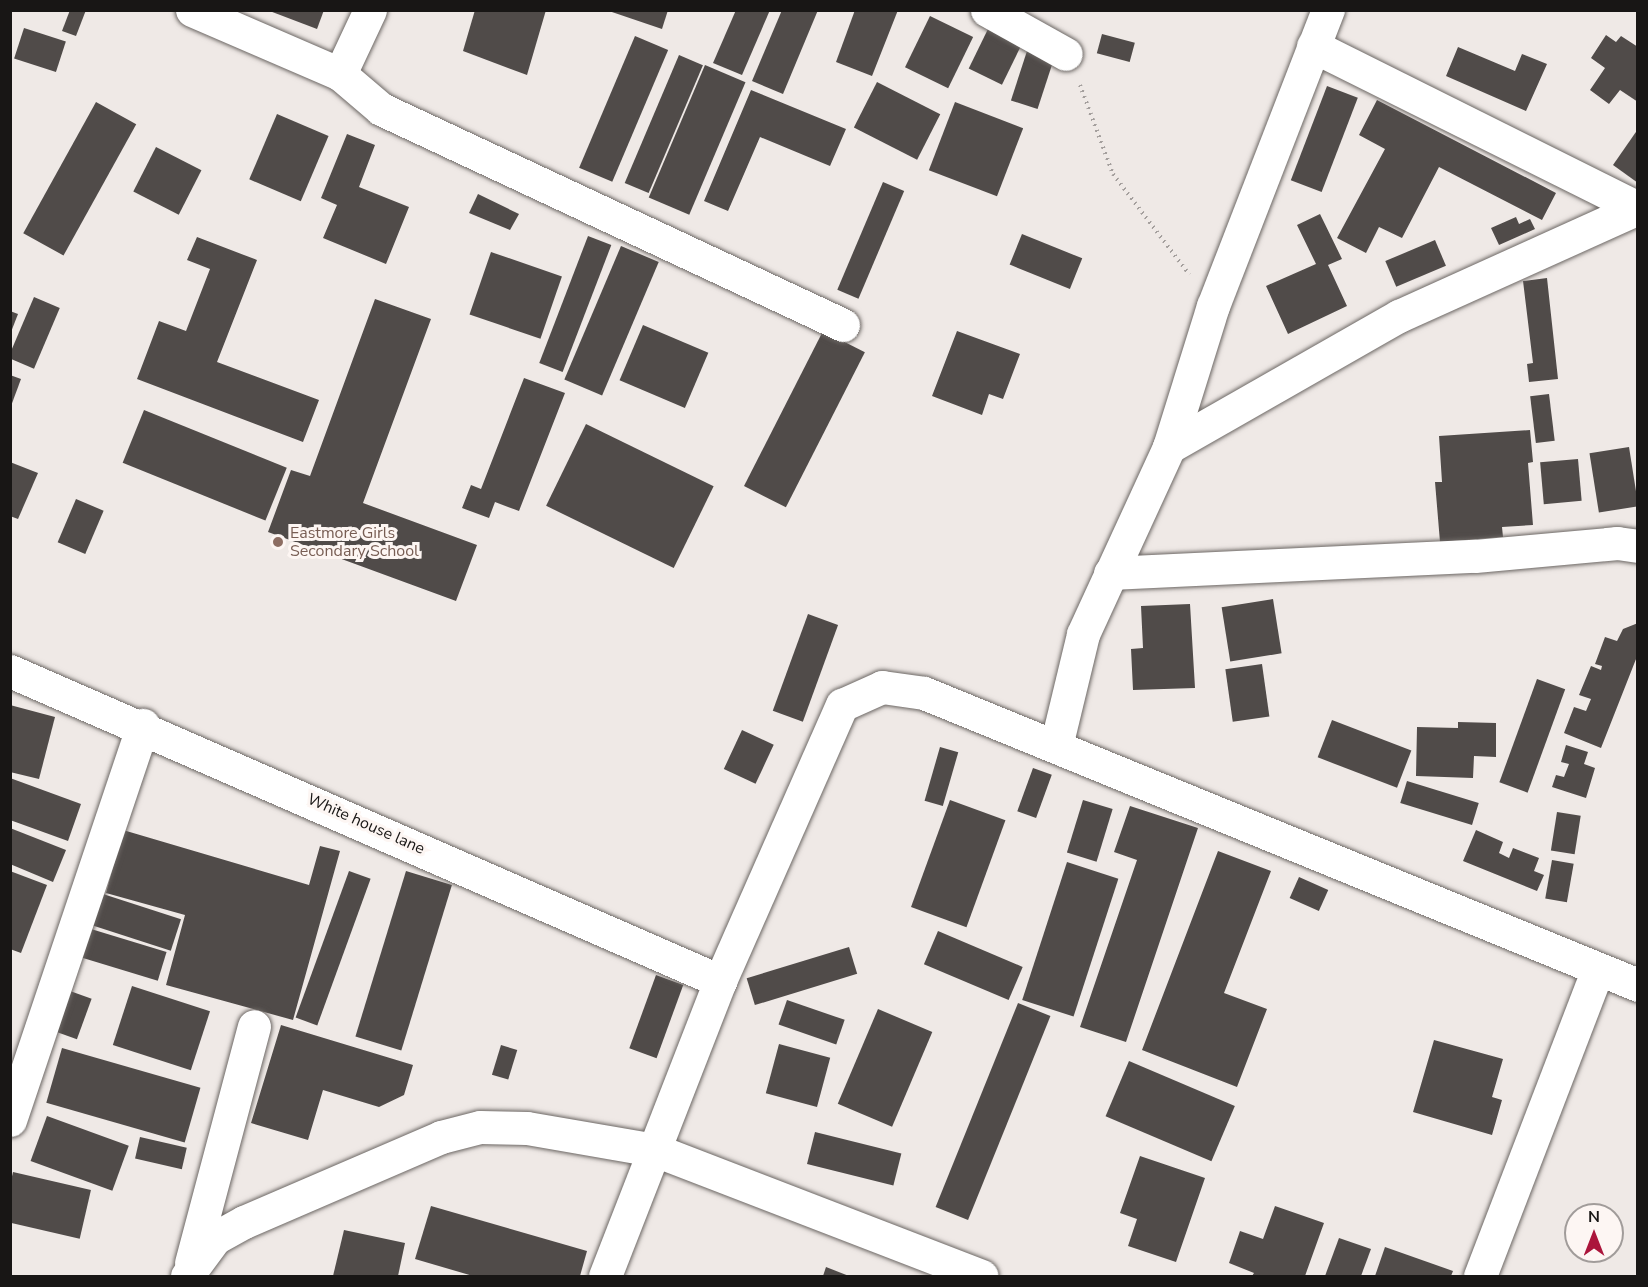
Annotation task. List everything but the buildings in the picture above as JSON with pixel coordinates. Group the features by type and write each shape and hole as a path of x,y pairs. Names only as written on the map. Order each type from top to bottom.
{"street":[{"path":"192,10 340,74 381,109 843,325"},
{"path":"340,74 370,10"},
{"path":"987,10 1066,54"},
{"path":"1056,746 1083,634 1169,447 1213,306 1328,10"},
{"path":"1313,46 1638,208"},
{"path":"1169,447 1399,316 1638,208"},
{"path":"1110,573 1475,556 1617,543 1638,546"},
{"name":"White house lane","path":"10,671 143,725 720,981"},
{"path":"605,1276 720,981 842,705 882,687 924,693 1597,971 1638,985"},
{"path":"10,1120 143,725"},
{"path":"1480,1276 1597,971"},
{"path":"188,1273 254,1026"},
{"path":"188,1273 214,1238 244,1222 441,1137 480,1127 527,1128 655,1150 982,1276"}],"path":[{"path":"1066,54 1113,174 1213,306"}],"place":[{"name":"Eastmore Girls Secondary School","path":"278,542"}]}
